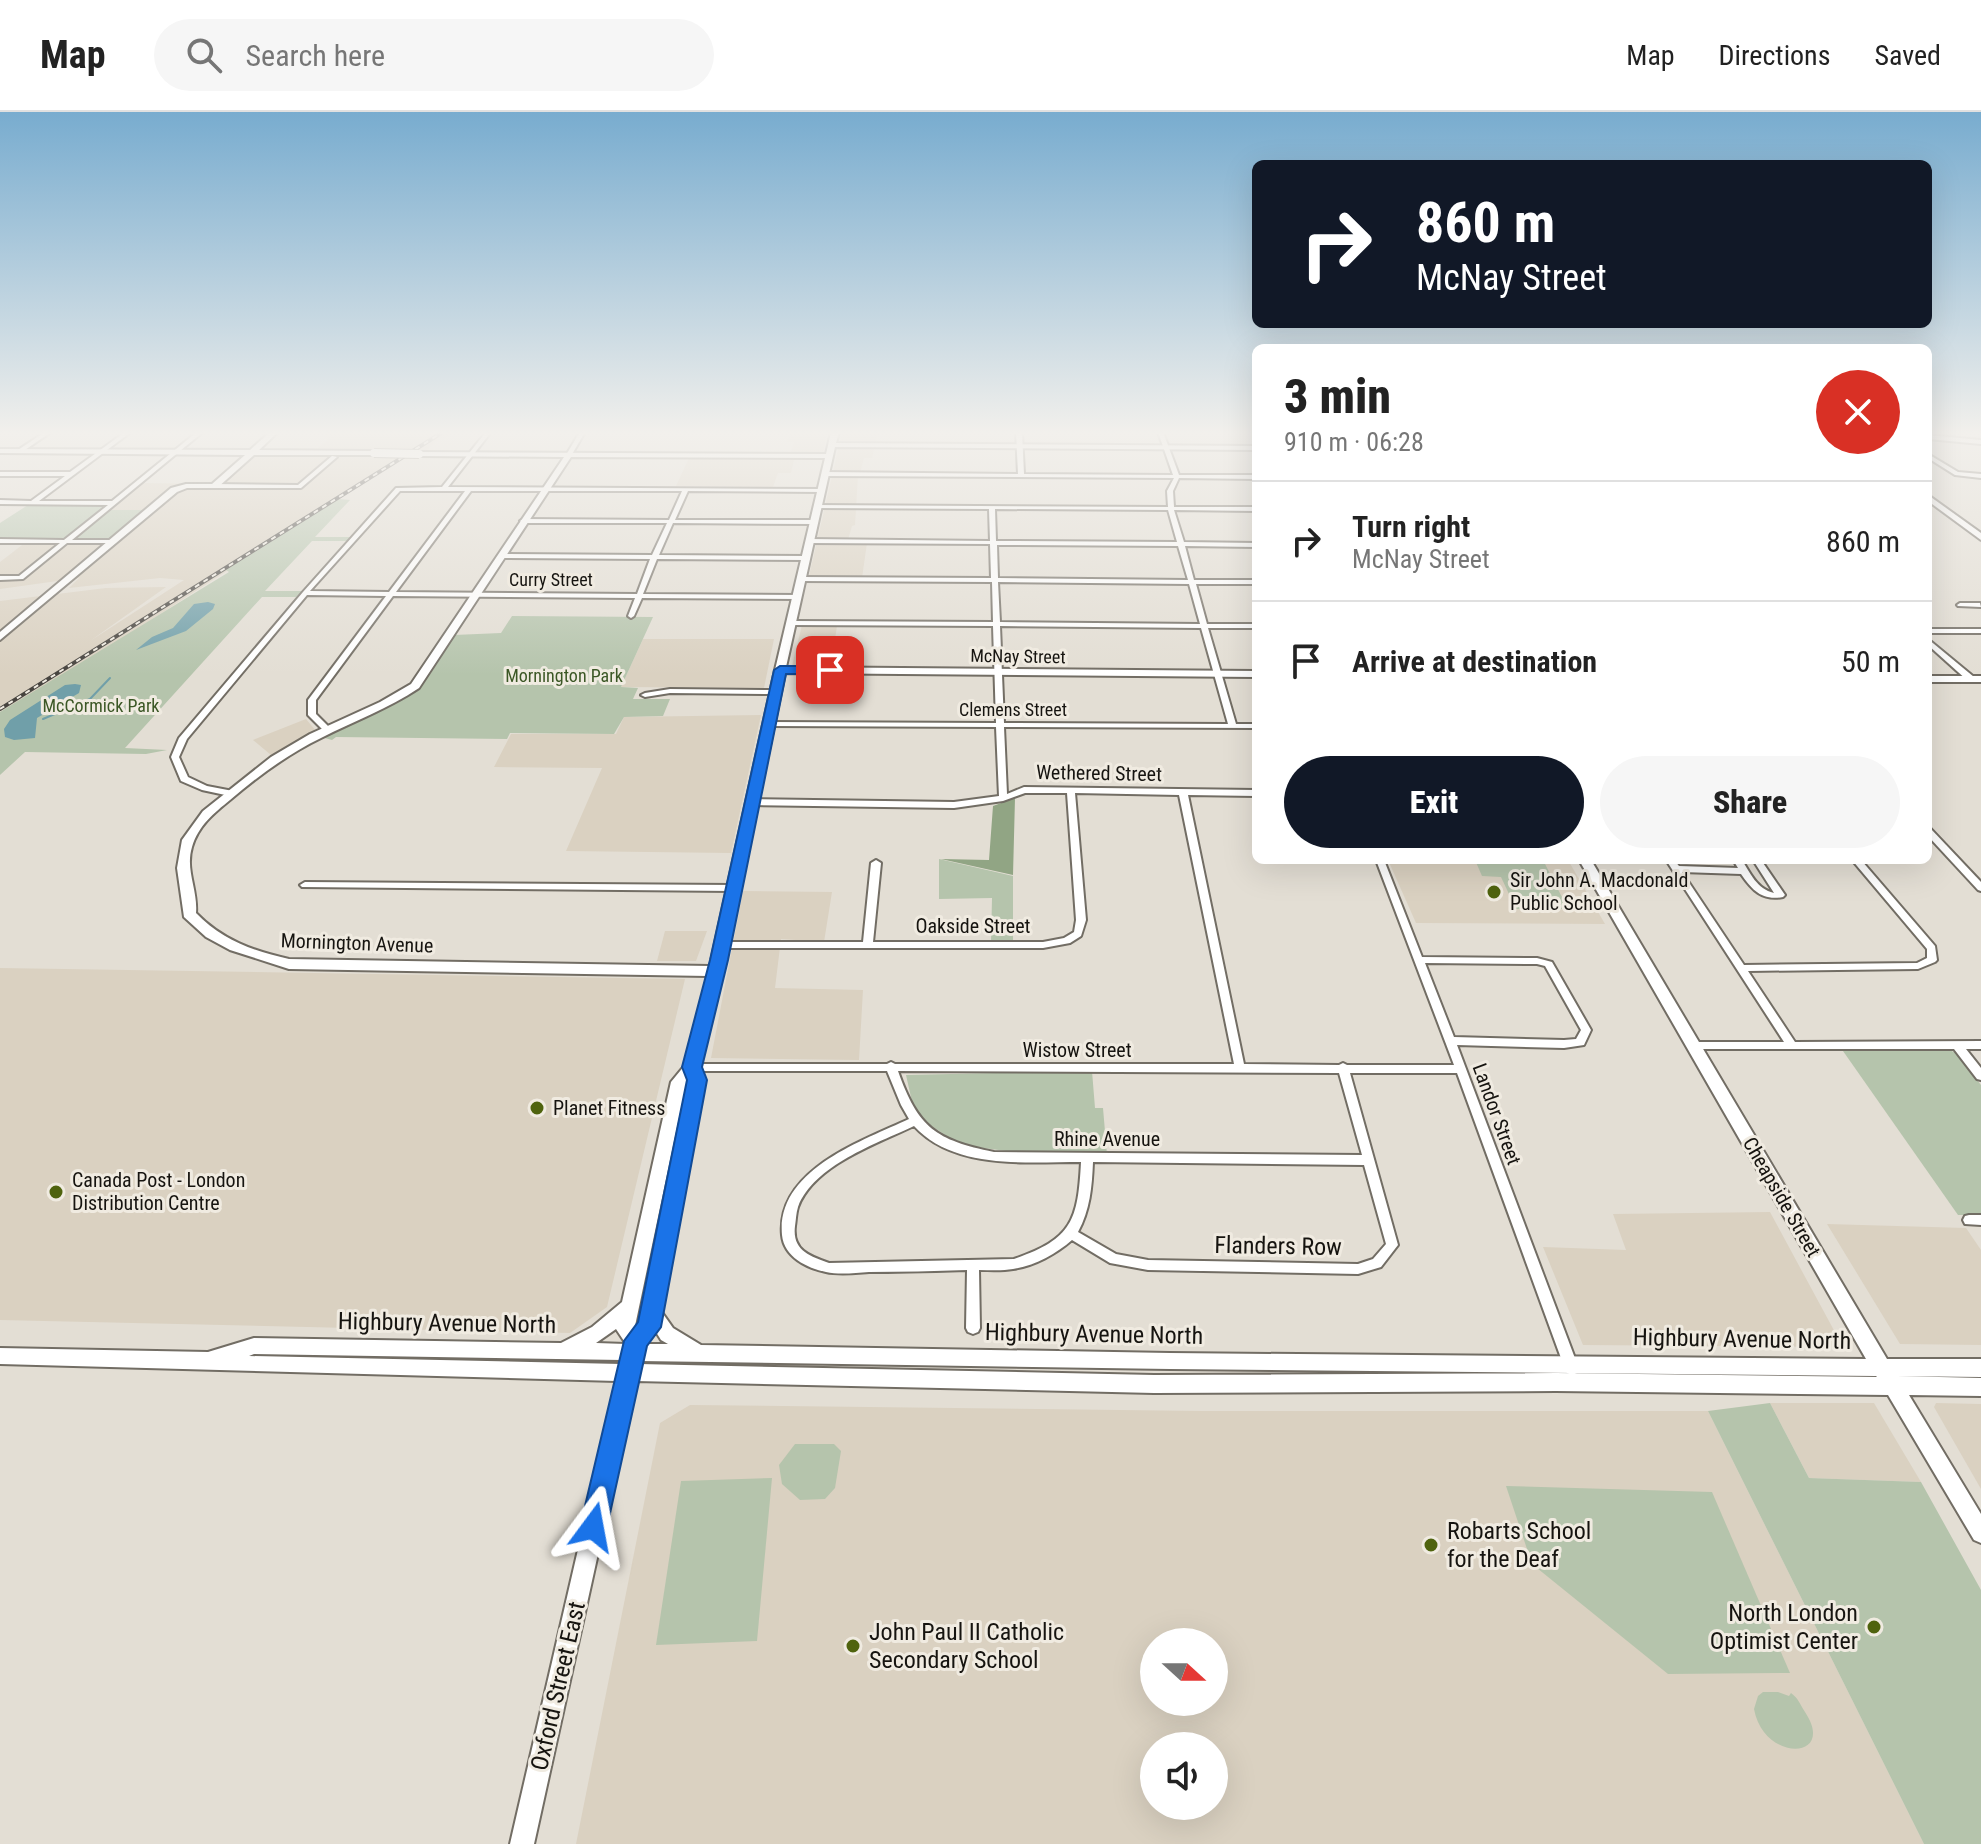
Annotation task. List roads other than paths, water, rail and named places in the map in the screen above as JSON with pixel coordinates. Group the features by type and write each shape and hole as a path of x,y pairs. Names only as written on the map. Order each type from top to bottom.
{"street":[{"path":"0,578 21,578 102,513"},
{"path":"0,637 148,513"},
{"path":"230,793 205,788 184,779 175,757 183,738 377,513"},
{"path":"328,730 312,715 312,700 451,513"},
{"name":"Mornington Avenue","path":"529,513 415,686 383,707 328,730 285,753 206,814 192,831 182,865 183,882 191,903 189,914 201,927 231,947 289,964 716,971"},
{"path":"631,616 675,513"},
{"name":"Oxford Street East","path":"632,1355 625,1328 679,1082 692,1067 716,971 816,513"},
{"path":"992,513 1003,798"},
{"path":"1172,513 1233,726"},
{"path":"1949,513 1981,537"},
{"path":"523,521 815,522"},
{"path":"0,541 112,542"},
{"path":"810,541 1252,545"},
{"path":"501,556 806,558"},
{"path":"801,579 1252,582"},
{"name":"Curry Street","path":"305,593 798,597"},
{"path":"1960,605 1980,605"},
{"path":"1970,605 1981,614"},
{"path":"793,623 1252,626"},
{"path":"1932,631 1981,631"},
{"path":"1932,644 1976,679"},
{"name":"McNay Street","path":"780,670 1252,674"},
{"path":"1932,679 1976,679"},
{"path":"645,695 670,691 775,692"},
{"name":"Clemens Street","path":"769,724 1252,726"},
{"name":"Wethered Street","path":"751,802 954,805 1003,798 1024,790 1252,793"},
{"name":"Oakside Street","path":"722,945 1043,945 1067,941 1078,934 1081,920 1071,791"},
{"path":"1183,792 1240,1069"},
{"path":"1932,835 1981,888"},
{"path":"868,944 876,863"},
{"name":"Landor Street","path":"1382,864 1577,1382"},
{"name":"Cheapside Street","path":"1587,864 1981,1533"},
{"path":"1740,864 1761,893 1769,897 1780,895 1760,864"},
{"path":"1742,968 1918,966 1932,960 1932,948 1859,864"},
{"path":"1674,865 1792,1046"},
{"path":"1674,865 1745,871"},
{"path":"305,885 734,888"},
{"path":"1420,960 1537,961 1549,964 1586,1030 1580,1042 1564,1044 1450,1041"},
{"path":"1693,1046 1981,1045"},
{"path":"1958,1046 1981,1076"},
{"name":"Rhine Avenue","path":"891,1066 903,1103 914,1121 937,1139 961,1151 994,1157 1369,1160"},
{"name":"Oxford Street East","path":"522,1844 632,1355 649,1327 697,1080 692,1067"},
{"name":"Wistow Street","path":"692,1067 1461,1069"},
{"name":"Flanders Row","path":"1073,1235 1114,1259 1148,1265 1358,1269 1377,1263 1392,1245 1343,1067"},
{"path":"914,1121 813,1173 799,1188 788,1214 788,1240 804,1260 829,1268 1014,1264 1030,1259 1073,1235 1082,1213 1087,1157"},
{"path":"973,1265 973,1328"},
{"path":"560,1352 598,1333 630,1306"},
{"path":"652,1312 667,1334 699,1353"},
{"name":"Highbury Avenue North","path":"209,1360 254,1346 632,1355 1154,1384 1577,1382 1981,1387"},
{"name":"Highbury Avenue North","path":"0,1356 209,1360 241,1364 699,1353 1170,1361 1570,1362 1981,1368"}],"water":[{"path":"194,604 215,604 213,609 186,631 136,650 152,637 173,628"},
{"path":"65,685 81,685 79,693 37,718 35,738 14,740 5,737 4,729 10,720"}],"waterway":[{"path":"43,719 90,699 110,678"}],"railway":[{"path":"0,709 314,513"}],"place":[{"name":"Sir John A. Macdonald Public School","path":"1494,892"},
{"name":"Planet Fitness","path":"537,1108"},
{"name":"Canada Post - London Distribution Centre","path":"56,1192"},
{"name":"Robarts School for the Deaf","path":"1431,1545"},
{"name":"North London Optimist Center","path":"1874,1627"},
{"name":"John Paul II Catholic Secondary School","path":"853,1646"}],"park label":[{"name":"Mornington Park","path":"564,675"},
{"name":"McCormick Park","path":"101,705"}]}
